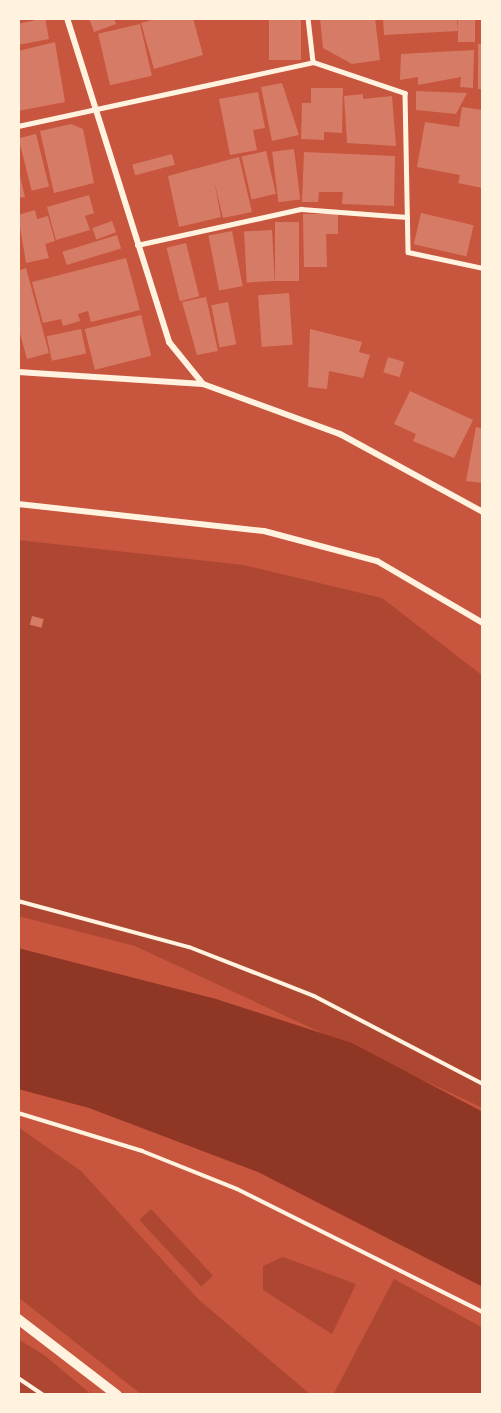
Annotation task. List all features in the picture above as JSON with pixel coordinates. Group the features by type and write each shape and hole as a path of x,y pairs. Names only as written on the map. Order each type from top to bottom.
{"street":[{"path":"67,18 94,112 169,342 203,384"},
{"path":"18,372 203,384 340,434 483,512"},
{"path":"18,504 264,531 377,561 483,623"},
{"path":"18,1319 117,1395"}],"lane":[{"path":"308,18 313,62"},
{"path":"18,126 94,112 313,62 405,93 408,252 483,268"},
{"path":"138,245 301,209 407,217"}],"path":[{"path":"18,901 189,948 314,996 483,1084"},
{"path":"18,1113 142,1151 237,1189 483,1312"},
{"path":"18,1378 43,1395"}],"shaded area":[{"path":"18,540 243,565 382,598 483,676 483,1108 135,946 18,916"},
{"path":"18,948 216,999 352,1043 483,1112 483,1287 258,1172 89,1108 18,1089"},
{"path":"18,1127 81,1171 198,1299 311,1395 142,1395 18,1297"},
{"path":"151,1209 213,1276 201,1286 139,1220"},
{"path":"283,1257 356,1284 332,1334 263,1290 263,1266"},
{"path":"394,1279 483,1328 483,1395 333,1395"},
{"path":"18,1339 44,1355 92,1395 18,1395"}],"building":[{"path":"45,18 49,39 18,45 18,24"},
{"path":"89,18 114,18 116,24 94,32"},
{"path":"158,18 193,18 203,55 154,69 141,23"},
{"path":"269,18 301,18 301,60 269,60"},
{"path":"320,18 375,18 380,60 352,64 323,48"},
{"path":"383,18 457,18 458,31 384,35"},
{"path":"458,18 475,18 475,42 458,42"},
{"path":"140,24 152,76 110,85 98,34"},
{"path":"55,42 65,102 18,111 18,51"},
{"path":"478,44 483,44 483,89 478,89"},
{"path":"474,50 473,88 460,87 461,77 418,85 418,77 400,80 401,54"},
{"path":"282,83 299,135 272,141 261,87"},
{"path":"311,88 343,88 342,133 324,132 324,140 301,139 302,103 311,103"},
{"path":"416,91 467,93 456,114 416,110"},
{"path":"258,92 265,128 253,130 257,150 230,155 219,99"},
{"path":"363,94 363,99 392,96 396,146 347,143 344,96"},
{"path":"462,107 483,110 482,188 458,183 460,175 417,167 425,122 459,127"},
{"path":"71,124 83,129 94,183 54,193 40,131"},
{"path":"36,134 49,186 32,191 19,138"},
{"path":"294,149 300,200 278,202 272,152"},
{"path":"266,151 276,194 252,199 242,157"},
{"path":"304,152 395,156 394,206 342,204 343,192 319,192 318,202 302,202"},
{"path":"172,154 175,165 135,175 132,165"},
{"path":"239,157 252,212 223,218 214,180 221,217 179,227 168,176"},
{"path":"18,168 25,197 18,198"},
{"path":"89,195 94,213 85,216 90,230 56,240 47,207"},
{"path":"35,210 37,219 48,216 55,241 45,244 49,258 26,263 18,215"},
{"path":"421,213 474,225 466,256 414,244"},
{"path":"303,214 338,214 338,234 326,234 327,267 304,267"},
{"path":"112,221 116,232 96,239 92,228"},
{"path":"275,222 299,222 299,281 275,281"},
{"path":"272,230 275,281 247,282 244,231"},
{"path":"232,231 243,286 219,291 208,236"},
{"path":"117,235 121,248 67,265 62,252"},
{"path":"186,243 199,296 180,301 167,248"},
{"path":"126,258 140,310 91,322 88,311 78,314 80,321 63,326 61,319 43,323 32,282"},
{"path":"26,268 49,353 27,359 18,326 18,271"},
{"path":"289,293 293,345 262,347 258,295"},
{"path":"206,297 218,351 197,355 182,302"},
{"path":"228,302 236,344 220,347 211,305"},
{"path":"141,315 151,356 95,370 85,329"},
{"path":"81,329 86,353 52,361 47,336"},
{"path":"310,329 362,342 359,352 370,355 363,378 329,371 327,389 308,387"},
{"path":"388,357 404,362 400,377 383,372"},
{"path":"410,391 473,420 454,458 413,441 416,434 394,424"},
{"path":"476,427 483,429 483,483 466,481"},
{"path":"32,616 44,619 41,628 30,625"}]}
